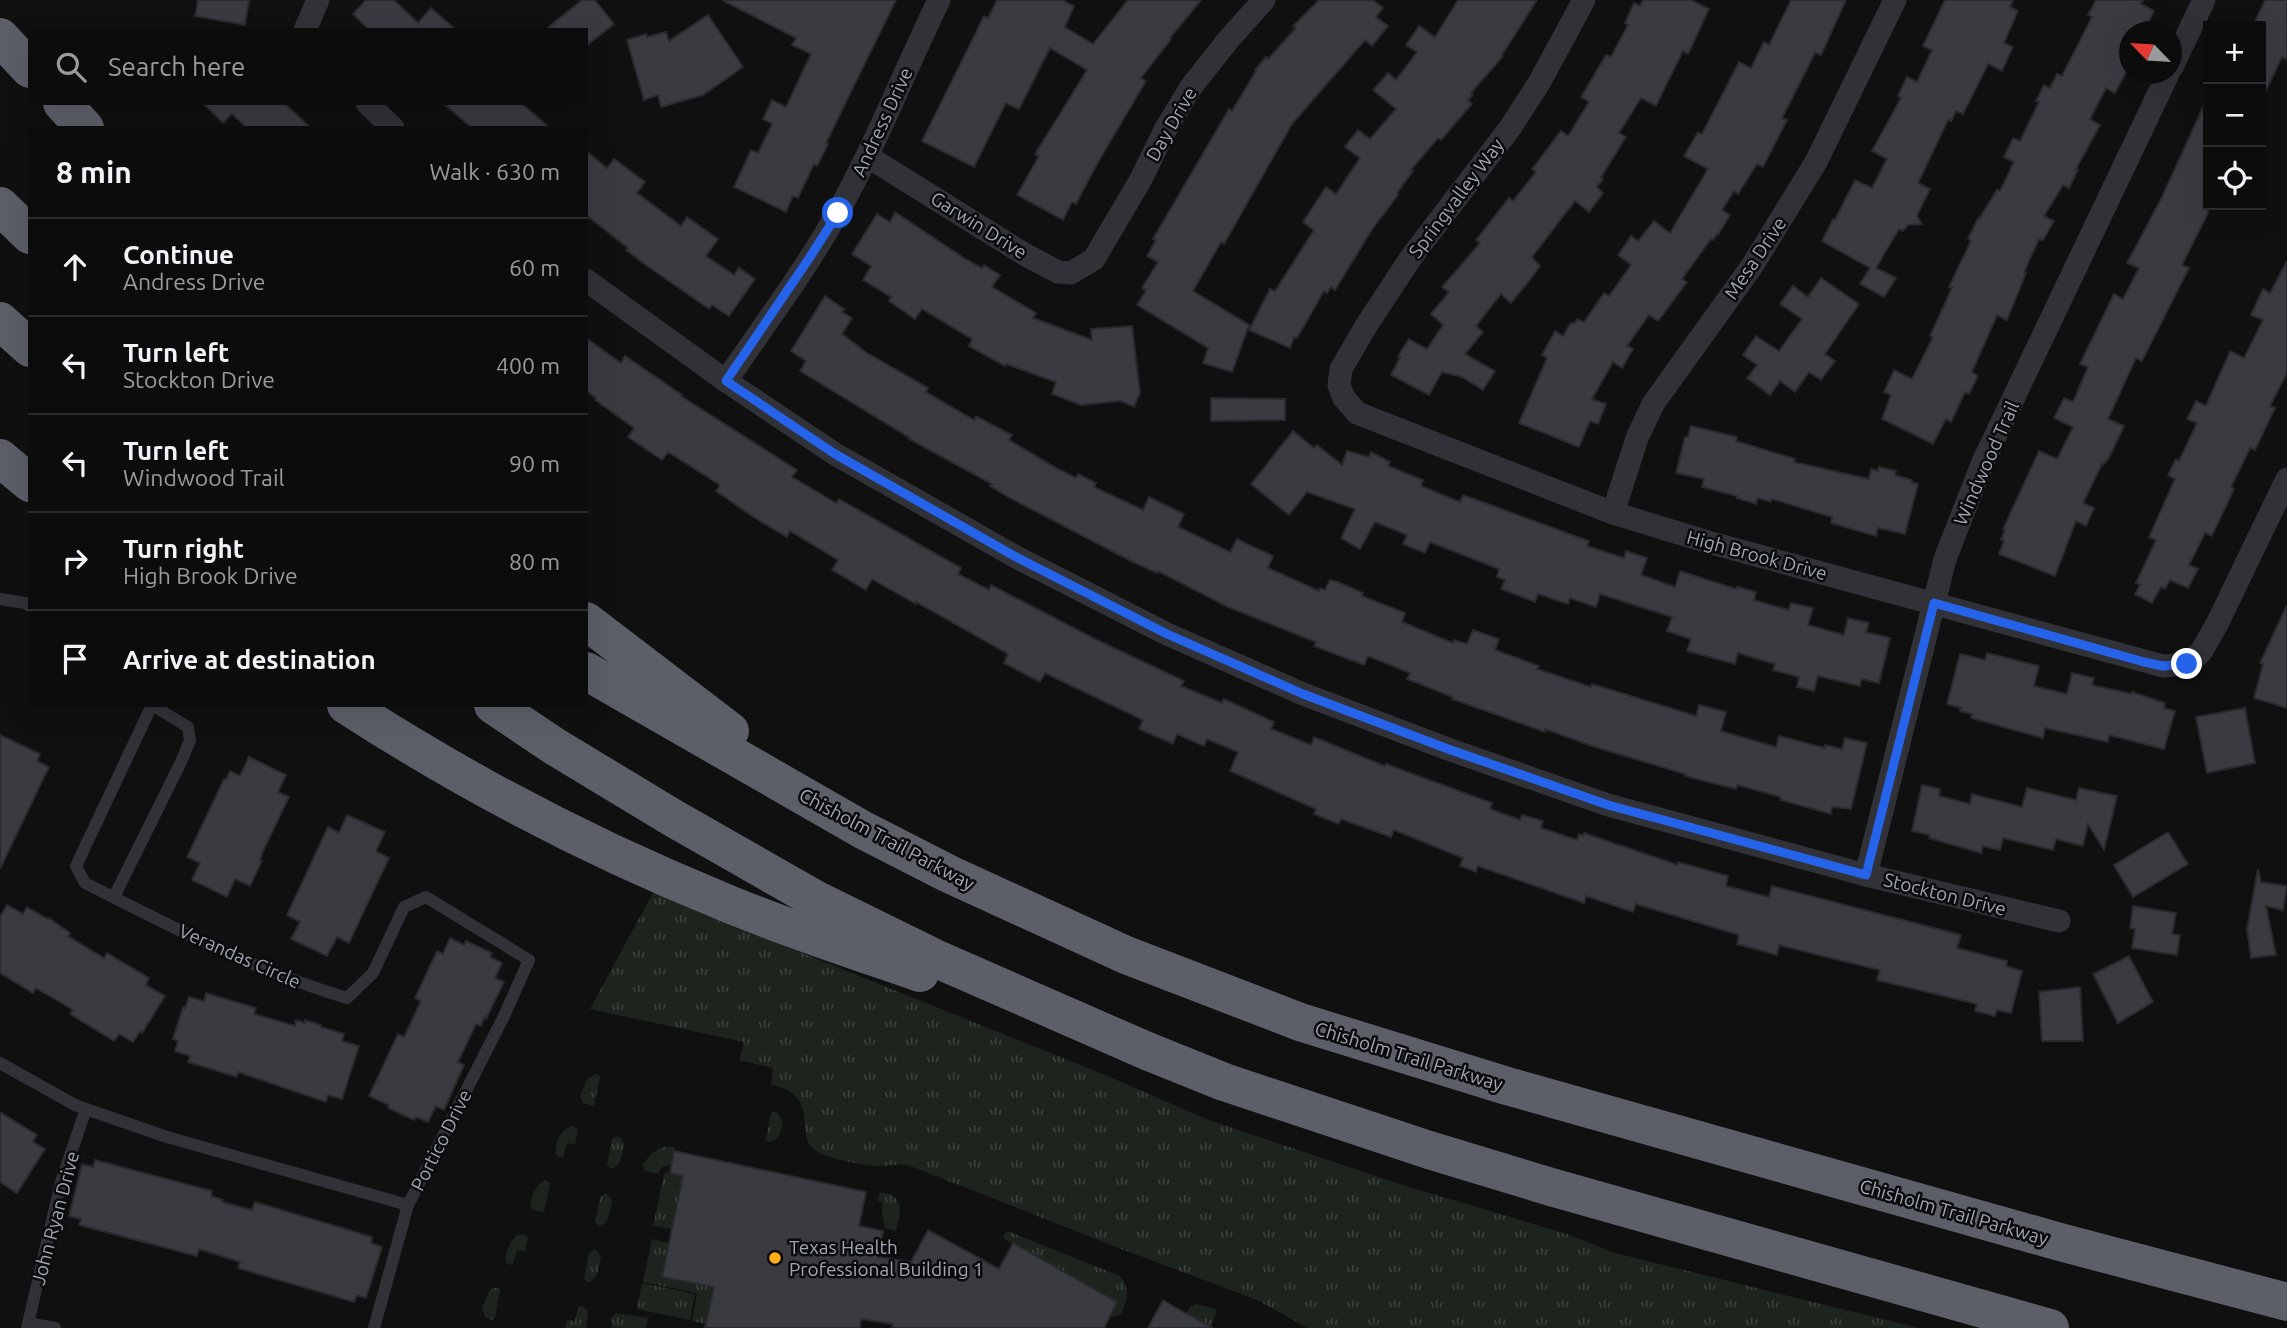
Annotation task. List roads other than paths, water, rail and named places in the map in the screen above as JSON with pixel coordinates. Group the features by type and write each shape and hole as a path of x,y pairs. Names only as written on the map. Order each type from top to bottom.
{"highway":[{"path":"0,37 28,67"},
{"path":"64,105 83,126"},
{"path":"0,206 28,233"},
{"path":"0,321 28,346"},
{"path":"0,458 28,481"},
{"path":"588,623 863,830"},
{"name":"Chisholm Trail Parkway","path":"588,672 863,830 950,874 1126,955 1300,1022 1507,1086 2060,1242 2287,1302"},
{"path":"349,707 394,736 538,816 611,853 712,897 852,950 1118,1039"},
{"path":"495,707 673,818 815,899 939,960 1118,1039 1224,1082 1441,1154 1551,1187 2050,1328"}],"street":[{"path":"306,28 318,0"},
{"name":"Andress Drive","path":"726,381 838,213 939,0"},
{"name":"Day Drive","path":"1094,260 1191,87 1264,0"},
{"name":"Springvalley Way","path":"1344,398 1339,385 1341,369 1366,326 1412,256 1510,128 1539,83 1584,0"},
{"name":"Mesa Drive","path":"1613,513 1637,438 1653,404 1752,266 1816,162 1895,0"},
{"path":"2182,46 2204,0"},
{"name":"Windwood Trail","path":"1866,875 1945,559 1983,462 2163,84"},
{"path":"369,105 391,126"},
{"name":"Garwin Drive","path":"867,156 1024,254 1058,272 1071,273 1094,260"},
{"name":"Stockton Drive","path":"588,281 726,381 835,454 1016,557 1167,634 1303,694 1608,805 1866,875 2059,921"},
{"name":"High Brook Drive","path":"1344,398 1357,413 1613,513 1708,542 2163,666 2187,664 2202,652 2287,479"}],"lane":[{"path":"0,599 28,605"},
{"name":"Verandas Circle","path":"151,707 76,866 85,883 217,949 309,986 347,998 373,973 404,907 426,897 529,960"},
{"path":"114,897 190,740 188,727 155,707"},
{"name":"Portico Drive","path":"374,1328 408,1205 529,960"},
{"path":"0,1063 86,1110 180,1141 408,1205"},
{"name":"John Ryan Drive","path":"27,1325 61,1182 86,1110"},
{"path":"27,1325 55,1328"}],"place":[{"name":"Texas Health Professional Building 1","path":"775,1258"}]}
